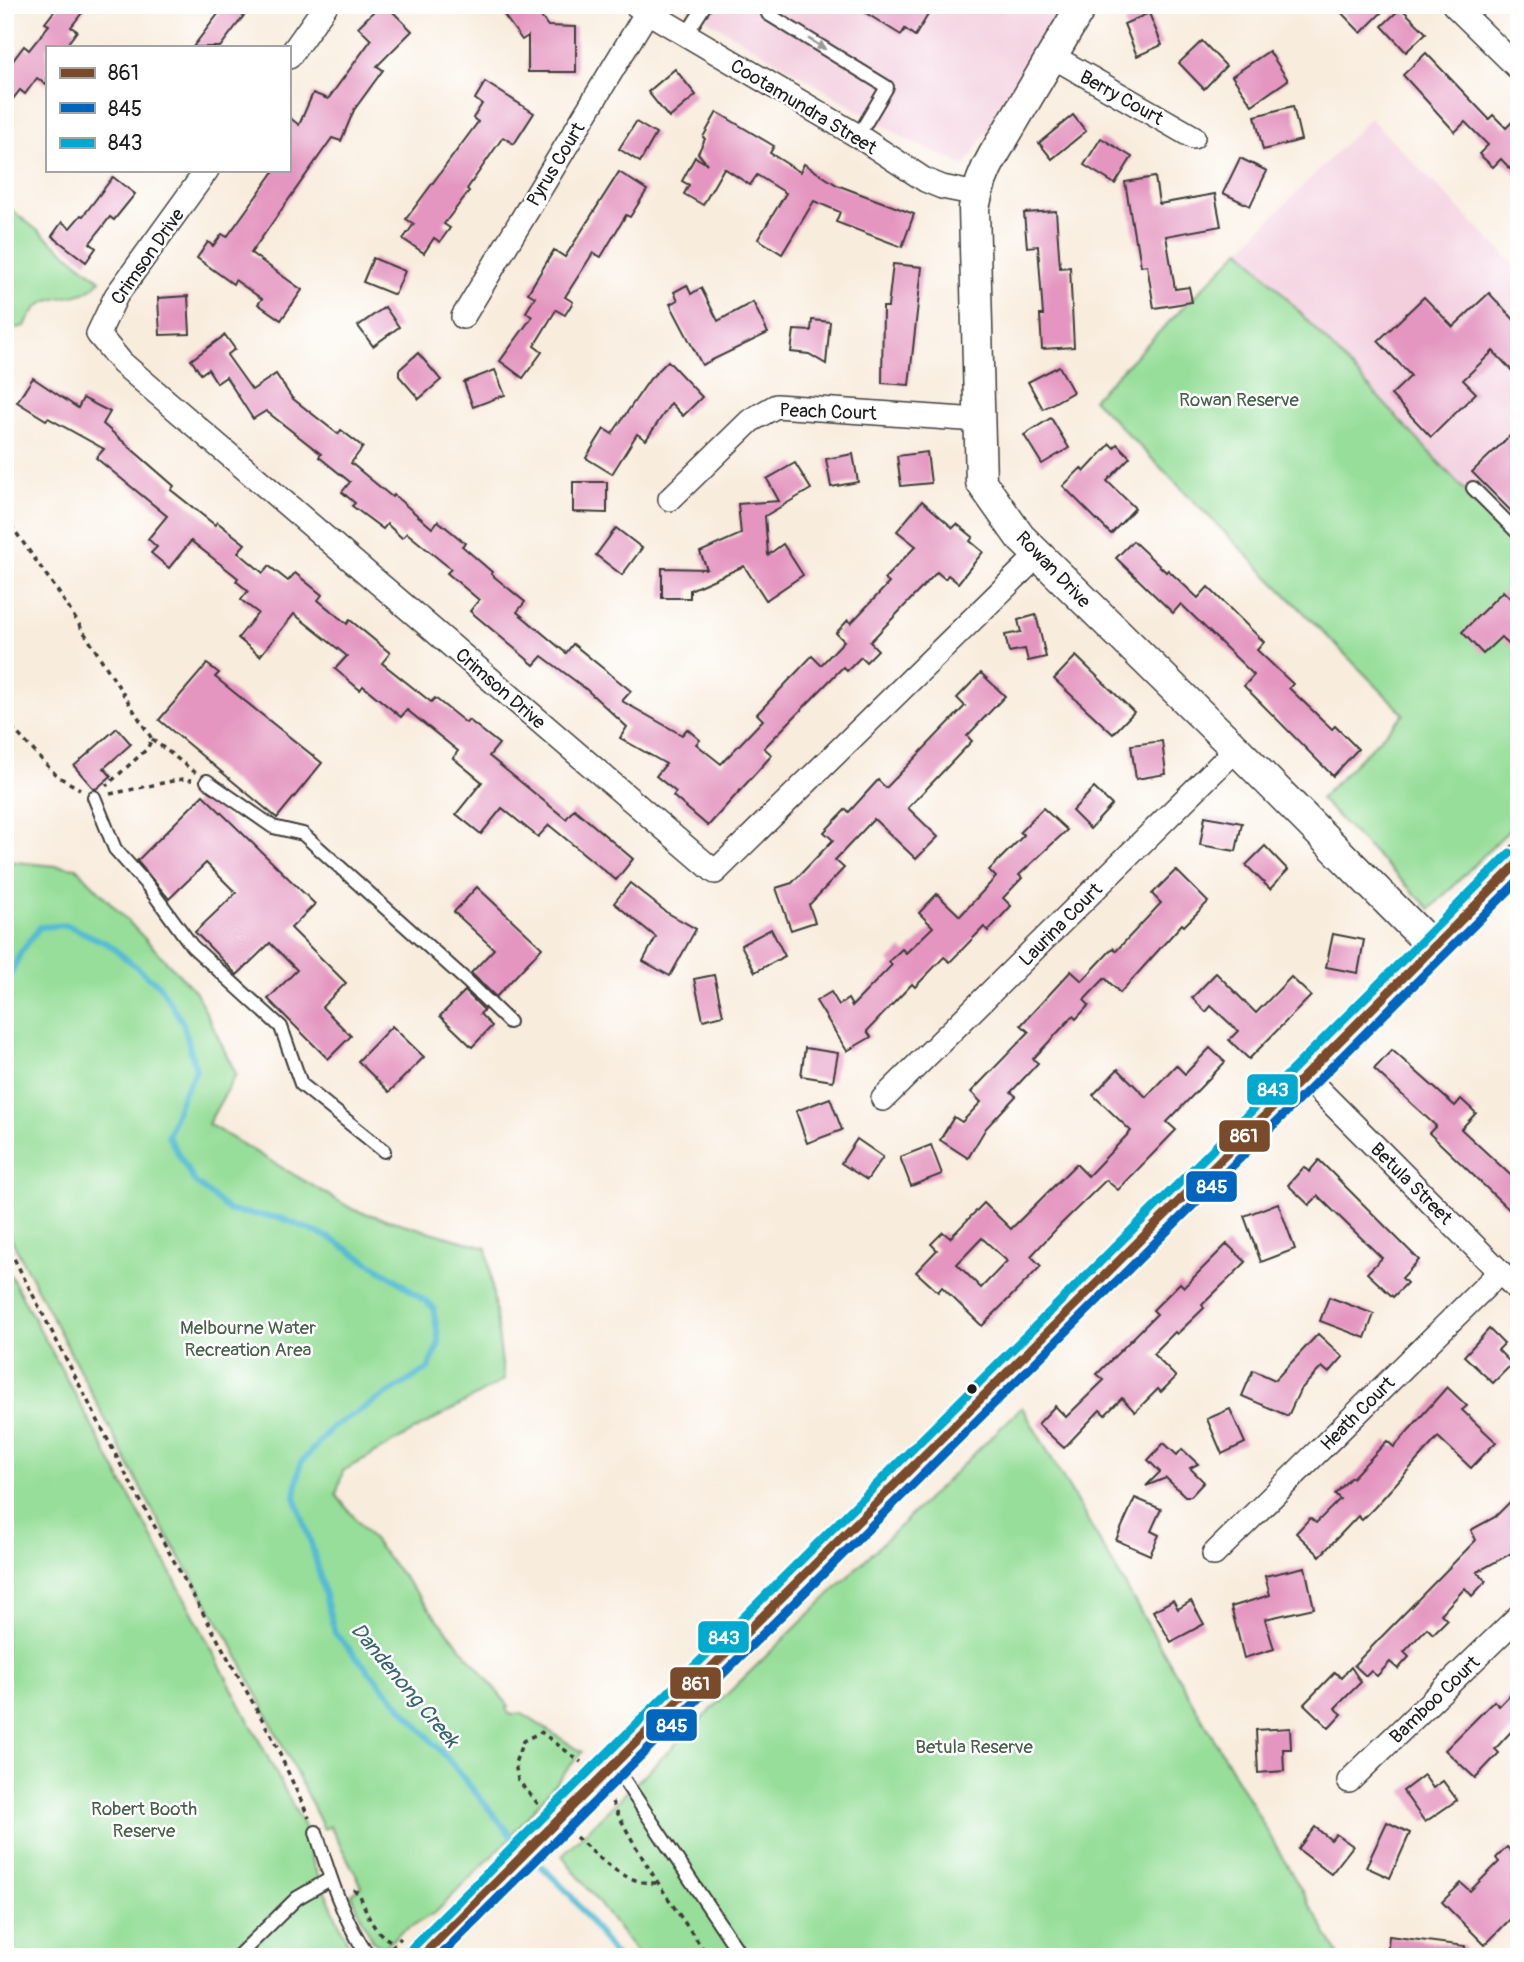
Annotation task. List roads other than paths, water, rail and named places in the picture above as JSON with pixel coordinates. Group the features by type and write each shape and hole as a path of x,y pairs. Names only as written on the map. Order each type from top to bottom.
{"main road":[{"path":"408,1950 472,1907 1519,862"}],"street":[{"path":"290,56 326,5"},
{"name":"Rowan Drive","path":"1082,5 982,176 974,208 981,482 1020,537 1432,946"},
{"path":"1454,5 1519,69"},
{"name":"Cootamundra Street","path":"642,9 859,136 925,180 942,187 977,194"},
{"name":"Pyrus Court","path":"463,317 642,9"},
{"name":"Berry Court","path":"1052,56 1193,137"},
{"name":"Crimson Drive","path":"206,172 116,296 98,334 122,363 715,872 1038,555"},
{"name":"Peach Court","path":"670,499 750,421 776,406 978,420"},
{"name":"Laurina Court","path":"883,1099 1236,750"},
{"name":"Betula Street","path":"1304,1075 1519,1291"},
{"name":"Heath Court","path":"1214,1554 1500,1272"},
{"name":"Bamboo Court","path":"1349,1781 1519,1616"}],"lane":[{"path":"686,35 705,5"},
{"path":"774,5 768,14 887,87 859,136"},
{"path":"1472,488 1519,534"},
{"path":"206,780 273,827 303,834 509,1022"},
{"path":"94,797 115,849 148,886 192,946 281,1027 301,1084 384,1151"},
{"path":"605,1773 743,1957"},
{"path":"316,1832 330,1879 369,1957"},
{"path":"237,1957 297,1898 330,1879"}],"waterway":[{"name":"Dandenong Creek","path":"5,986 21,952 40,927 67,925 108,944 159,985 183,1023 196,1070 182,1096 168,1136 194,1181 230,1211 281,1218 330,1238 395,1279 433,1307 439,1343 428,1369 331,1428 300,1464 295,1497 312,1546 335,1633 447,1758 518,1844"},
{"name":"Dandenong Creek","path":"534,1859 569,1893 616,1957"}],"park label":[{"name":"Rowan Reserve","path":"1239,399"},
{"name":"Melbourne Water Recreation Area","path":"248,1338"},
{"name":"Betula Reserve","path":"974,1746"},
{"name":"Robert Booth Reserve","path":"144,1819"}]}
